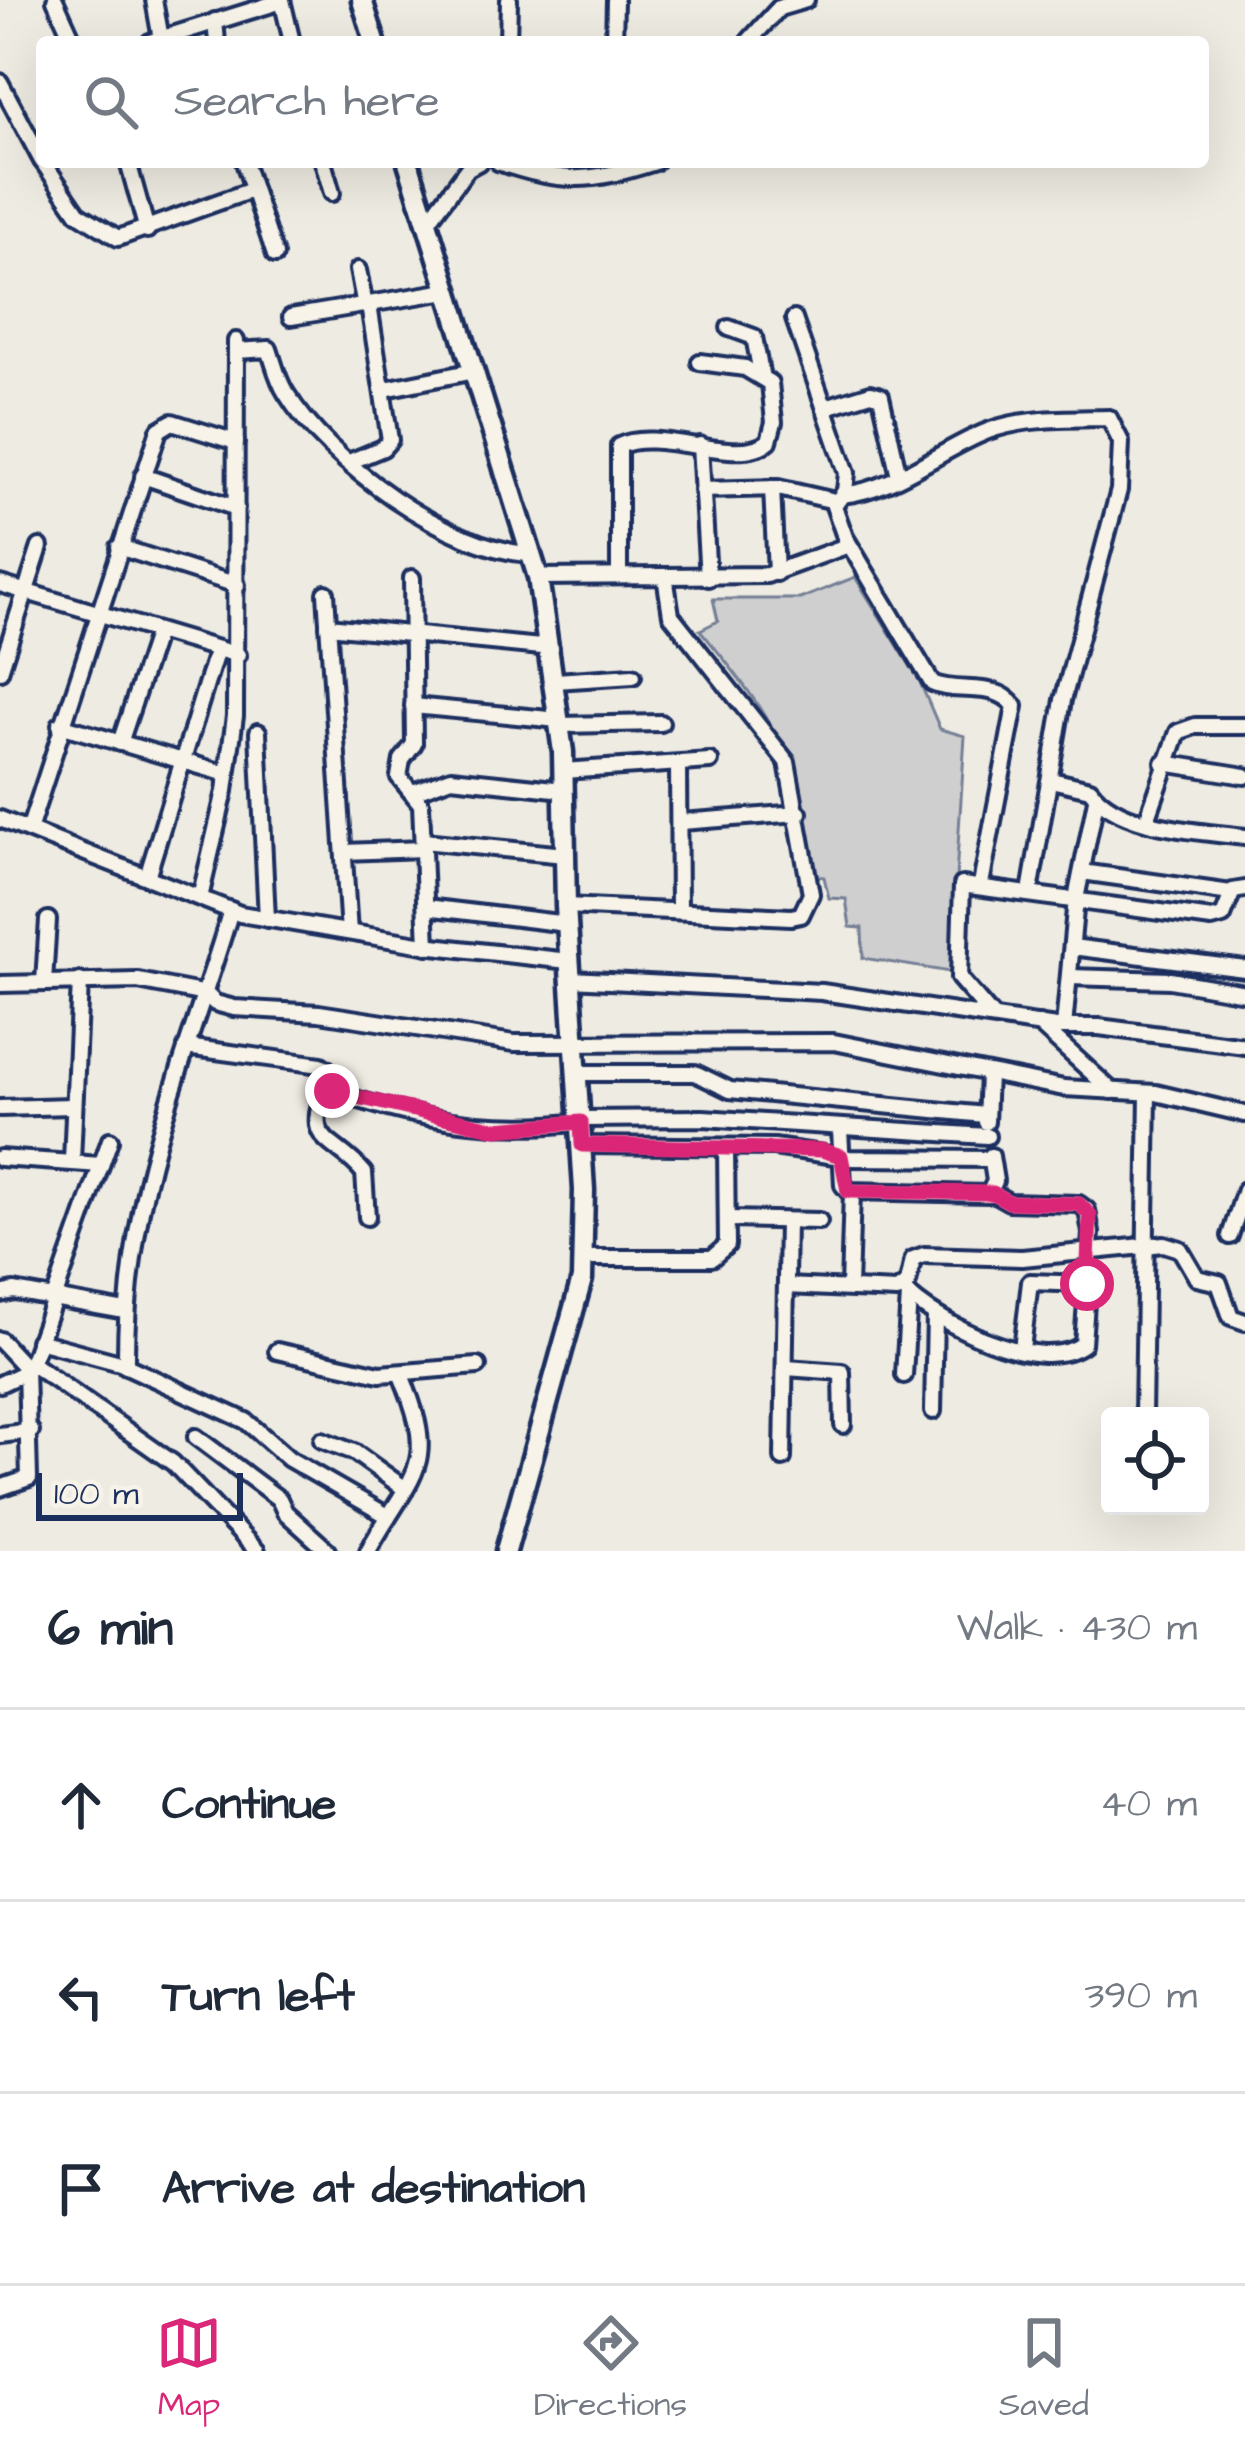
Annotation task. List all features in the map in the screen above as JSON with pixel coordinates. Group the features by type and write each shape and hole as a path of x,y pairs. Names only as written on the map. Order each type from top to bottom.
{"main road":[{"path":"362,0 373,36"},
{"path":"411,168 532,554 560,722 566,915 581,1121 583,1258 565,1348 506,1551"}],"street":[{"path":"55,0 71,36"},
{"path":"154,0 155,36"},
{"path":"168,36 282,0 291,36"},
{"path":"508,36 509,0"},
{"path":"614,36 615,0"},
{"path":"753,36 779,8 806,0"},
{"path":"215,21 216,36"},
{"path":"0,82 36,150"},
{"path":"47,168 78,213 118,238 252,190"},
{"path":"130,168 147,230"},
{"path":"246,168 275,255"},
{"path":"325,168 332,193"},
{"path":"426,224 468,168"},
{"path":"517,168 548,180 609,169"},
{"path":"349,462 383,448 390,440 385,389 358,270"},
{"path":"291,316 447,291"},
{"path":"794,319 847,473 836,517 849,545 932,683 986,689 1006,696 1015,706 981,884"},
{"path":"619,576 619,446 638,441 751,450 769,441 774,396 761,374 754,337 729,328"},
{"path":"200,898 227,774 238,655 236,346 269,349 286,394 349,462 417,512 475,544 532,554"},
{"path":"700,362 761,374"},
{"path":"385,389 474,371"},
{"path":"826,407 871,393 881,396 899,476"},
{"path":"702,490 772,488 838,498 899,476 985,432 1019,422 1109,418 1118,430 1119,490 1063,700 1030,892"},
{"path":"29,830 96,614 166,423 236,442"},
{"path":"700,446 708,578"},
{"path":"143,476 236,508"},
{"path":"772,488 776,572"},
{"path":"538,577 708,578 776,572 849,545"},
{"path":"119,547 237,585"},
{"path":"0,671 40,548"},
{"path":"426,907 566,915 679,911 801,915 811,894 787,762 670,615 665,576"},
{"path":"412,578 414,744 402,760 400,777 420,798 427,946"},
{"path":"0,584 238,655"},
{"path":"326,593 349,932"},
{"path":"328,626 551,649"},
{"path":"120,743 158,632"},
{"path":"147,877 217,649"},
{"path":"555,681 633,676"},
{"path":"413,706 560,722 661,723"},
{"path":"60,725 227,774"},
{"path":"1147,820 1172,742 1185,728 1245,726"},
{"path":"258,732 267,919"},
{"path":"413,792 451,778 564,781 710,761"},
{"path":"1164,763 1245,776"},
{"path":"678,765 679,911"},
{"path":"1051,780 1090,789 1096,800 1076,899 1064,1027"},
{"path":"1096,800 1147,820 1245,837"},
{"path":"681,823 799,813"},
{"path":"0,840 3,820 231,910 570,970 822,992 1039,1024 1245,1046"},
{"path":"344,852 423,845 565,855"},
{"path":"992,1016 958,971 960,890 967,882 1220,919 1238,891 1082,872"},
{"path":"126,1366 125,1311 136,1216 231,910"},
{"path":"44,982 48,920"},
{"path":"1072,947 1245,969"},
{"path":"1069,977 1170,980 1245,993"},
{"path":"72,1161 72,1106 81,1061 80,981"},
{"path":"0,984 137,981 206,994 215,1004 234,1008 385,1022 455,1037 834,1042 988,1074 1148,1093 1245,1114"},
{"path":"1039,1024 1112,1091"},
{"path":"186,1047 327,1069 317,1129 322,1142 364,1173 367,1217"},
{"path":"578,1073 694,1073 730,1090 986,1115"},
{"path":"988,1074 986,1136 993,1193"},
{"path":"327,1084 336,1093 402,1111 496,1129 581,1121 734,1120 986,1136"},
{"path":"1143,1407 1148,1093"},
{"path":"0,1108 72,1106"},
{"path":"786,1286 906,1292 935,1315 988,1342 1022,1349 1074,1350 1083,1344 1090,1251 1090,1215 1084,1205 1009,1202 993,1193 844,1190 839,1130"},
{"path":"0,1488 29,1478 28,1366 110,1139"},
{"path":"582,1145 991,1159"},
{"path":"583,1258 712,1258 727,1245 726,1147"},
{"path":"0,1159 100,1165"},
{"path":"1230,1236 1245,1190"},
{"path":"849,1288 852,1191"},
{"path":"727,1219 819,1221"},
{"path":"783,1458 787,1220"},
{"path":"904,1375 906,1292 916,1256 1022,1258 1147,1243 1180,1249 1192,1274 1219,1283 1231,1316 1245,1322"},
{"path":"1022,1349 1028,1284 1087,1284"},
{"path":"0,1294 125,1311"},
{"path":"933,1412 935,1315"},
{"path":"0,1340 5,1352 173,1463 257,1551"},
{"path":"38,1341 126,1366 245,1421 289,1459 388,1516"},
{"path":"277,1351 401,1375 478,1366"},
{"path":"0,1384 28,1366"},
{"path":"786,1368 842,1372 844,1425"},
{"path":"368,1551 424,1448 422,1425 401,1375"},
{"path":"0,1436 31,1431"},
{"path":"196,1437 279,1499 285,1513 328,1551"},
{"path":"322,1440 354,1453 404,1488"}],"shaded area":[{"path":"855,577 919,680 940,729 965,736 950,972 863,958 862,928 850,927 846,899 829,898 824,877 816,876 799,800 779,743 748,691 700,630 718,621 713,599 800,599"}],"route":[{"path":"332,1091 439,1120 496,1129 581,1122 582,1145 822,1150 841,1156 844,1190 848,1191 993,1193 1022,1204 1084,1205 1091,1233 1087,1284"}]}
